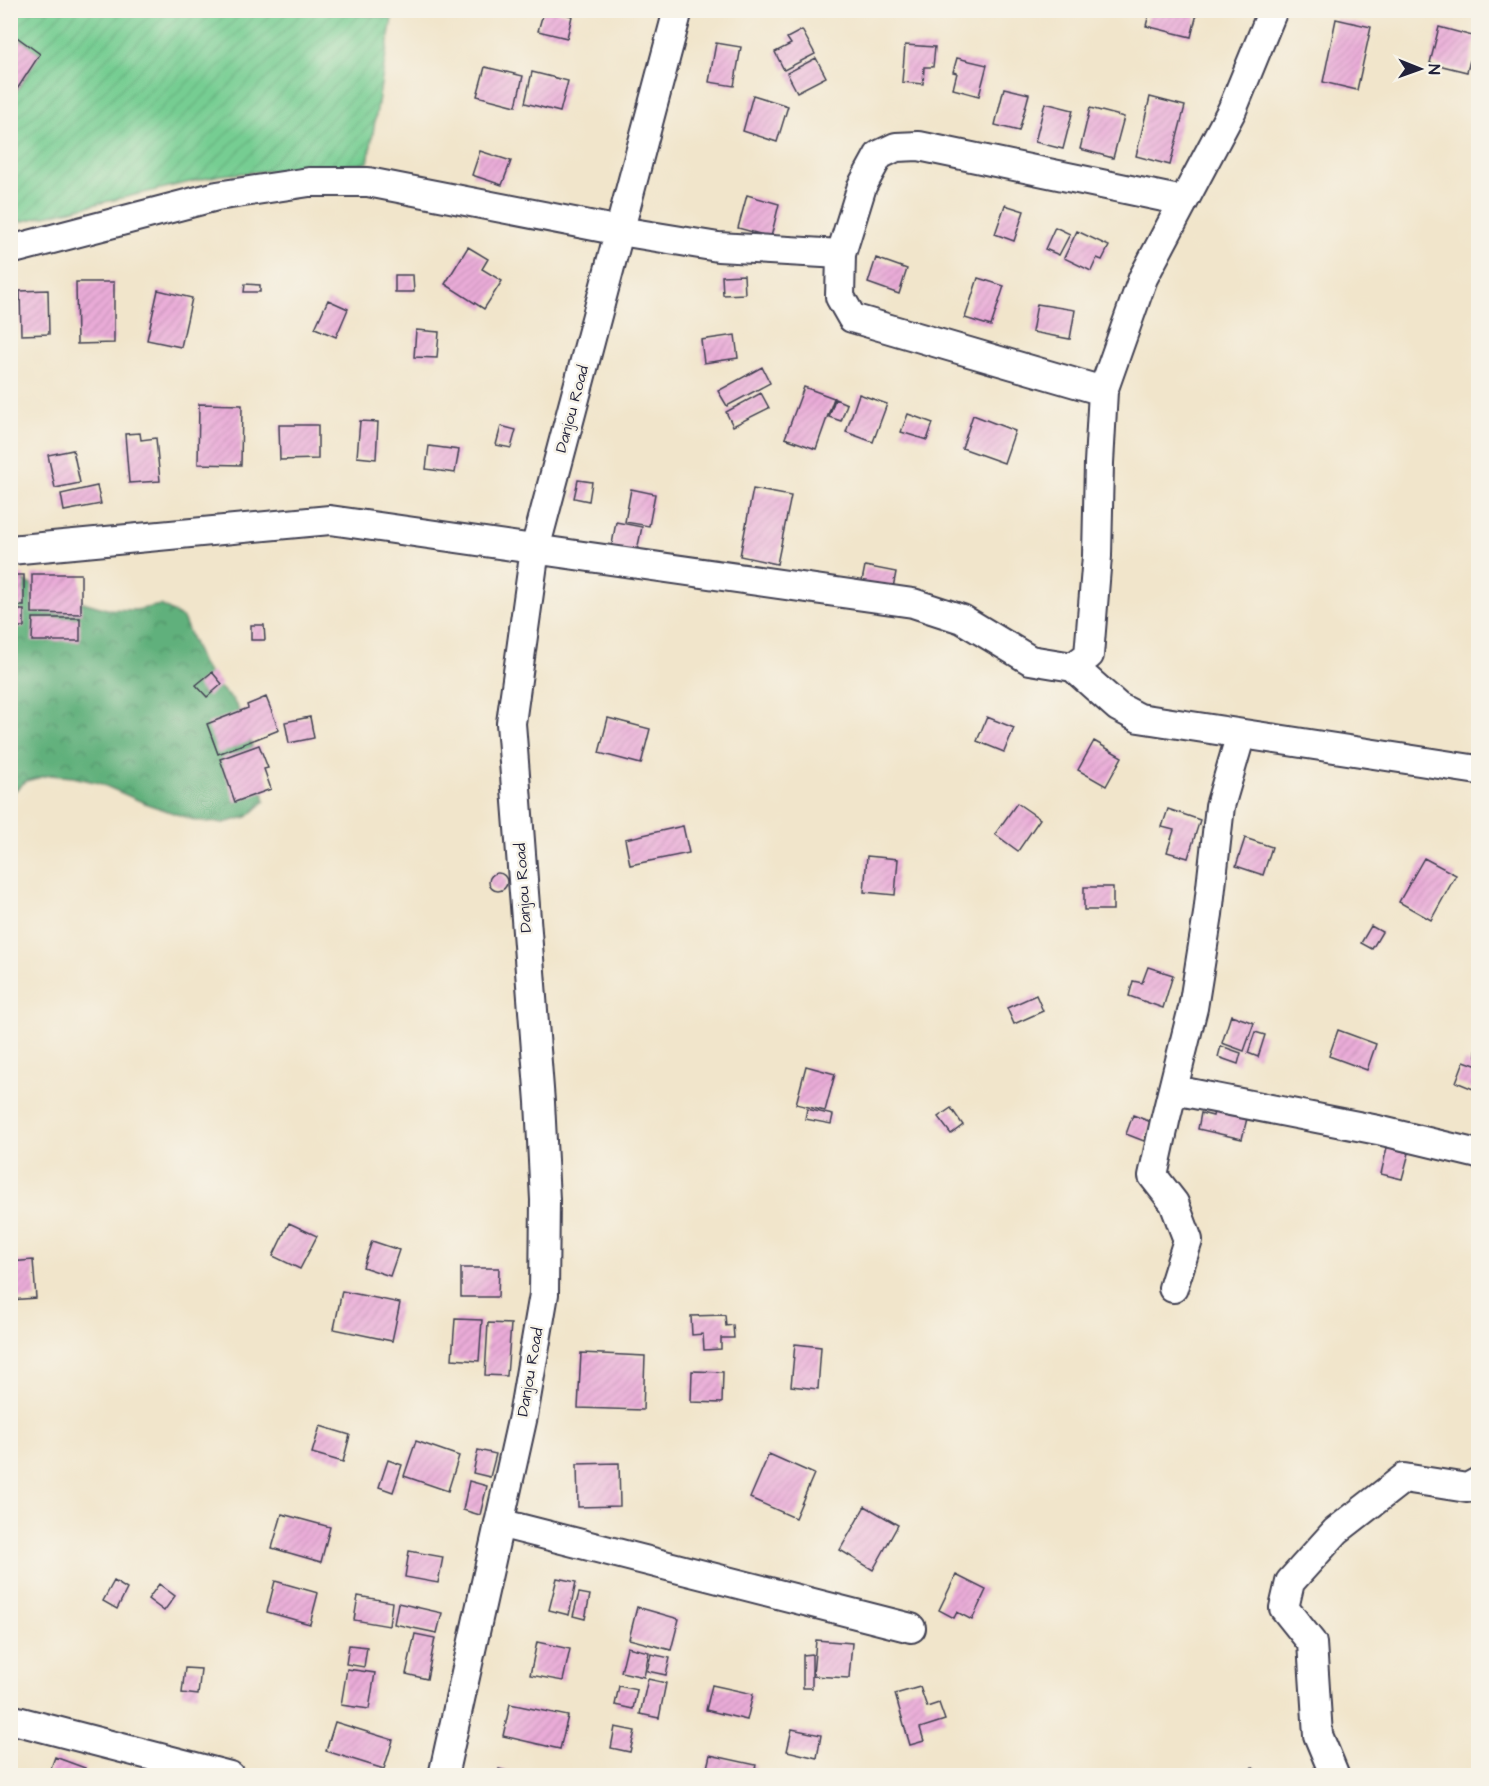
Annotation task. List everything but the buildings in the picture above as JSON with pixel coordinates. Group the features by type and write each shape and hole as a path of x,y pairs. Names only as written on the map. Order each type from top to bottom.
{"street":[{"name":"Danjou Road","path":"443,1776 523,1416 544,1294 545,1222 540,1102 511,723 535,549 678,10"},
{"path":"1073,666 1089,655 1097,556 1103,391 1143,278 1232,110 1272,10"},
{"path":"1103,391 852,318 840,297 842,254 862,186 879,155 896,147 919,146 1183,201"},
{"path":"10,250 217,196 309,182 368,182 620,231 718,247 842,254"},
{"path":"10,550 330,520 913,603 962,619 1030,660 1073,666 1118,707 1139,718 1479,770"},
{"path":"1173,1288 1188,1240 1174,1203 1153,1176 1193,1008 1208,914 1220,806 1241,734"},
{"path":"1174,1090 1378,1130 1479,1154"},
{"path":"1335,1776 1318,1735 1312,1642 1284,1608 1290,1582 1336,1532 1404,1478 1467,1488 1479,1482"},
{"path":"499,1523 911,1628"},
{"path":"10,1719 230,1776"}],"green space":[{"path":"11,10 310,10 392,18 368,163 220,175 11,224 11,156 15,155 11,132 11,100 40,54 11,32"},
{"path":"11,573 55,594 107,609 136,610 161,605 183,618 202,664 216,684 233,700 247,725 265,801 247,817 223,823 197,821 147,804 99,783 73,777 49,775 26,781 11,794"}]}
